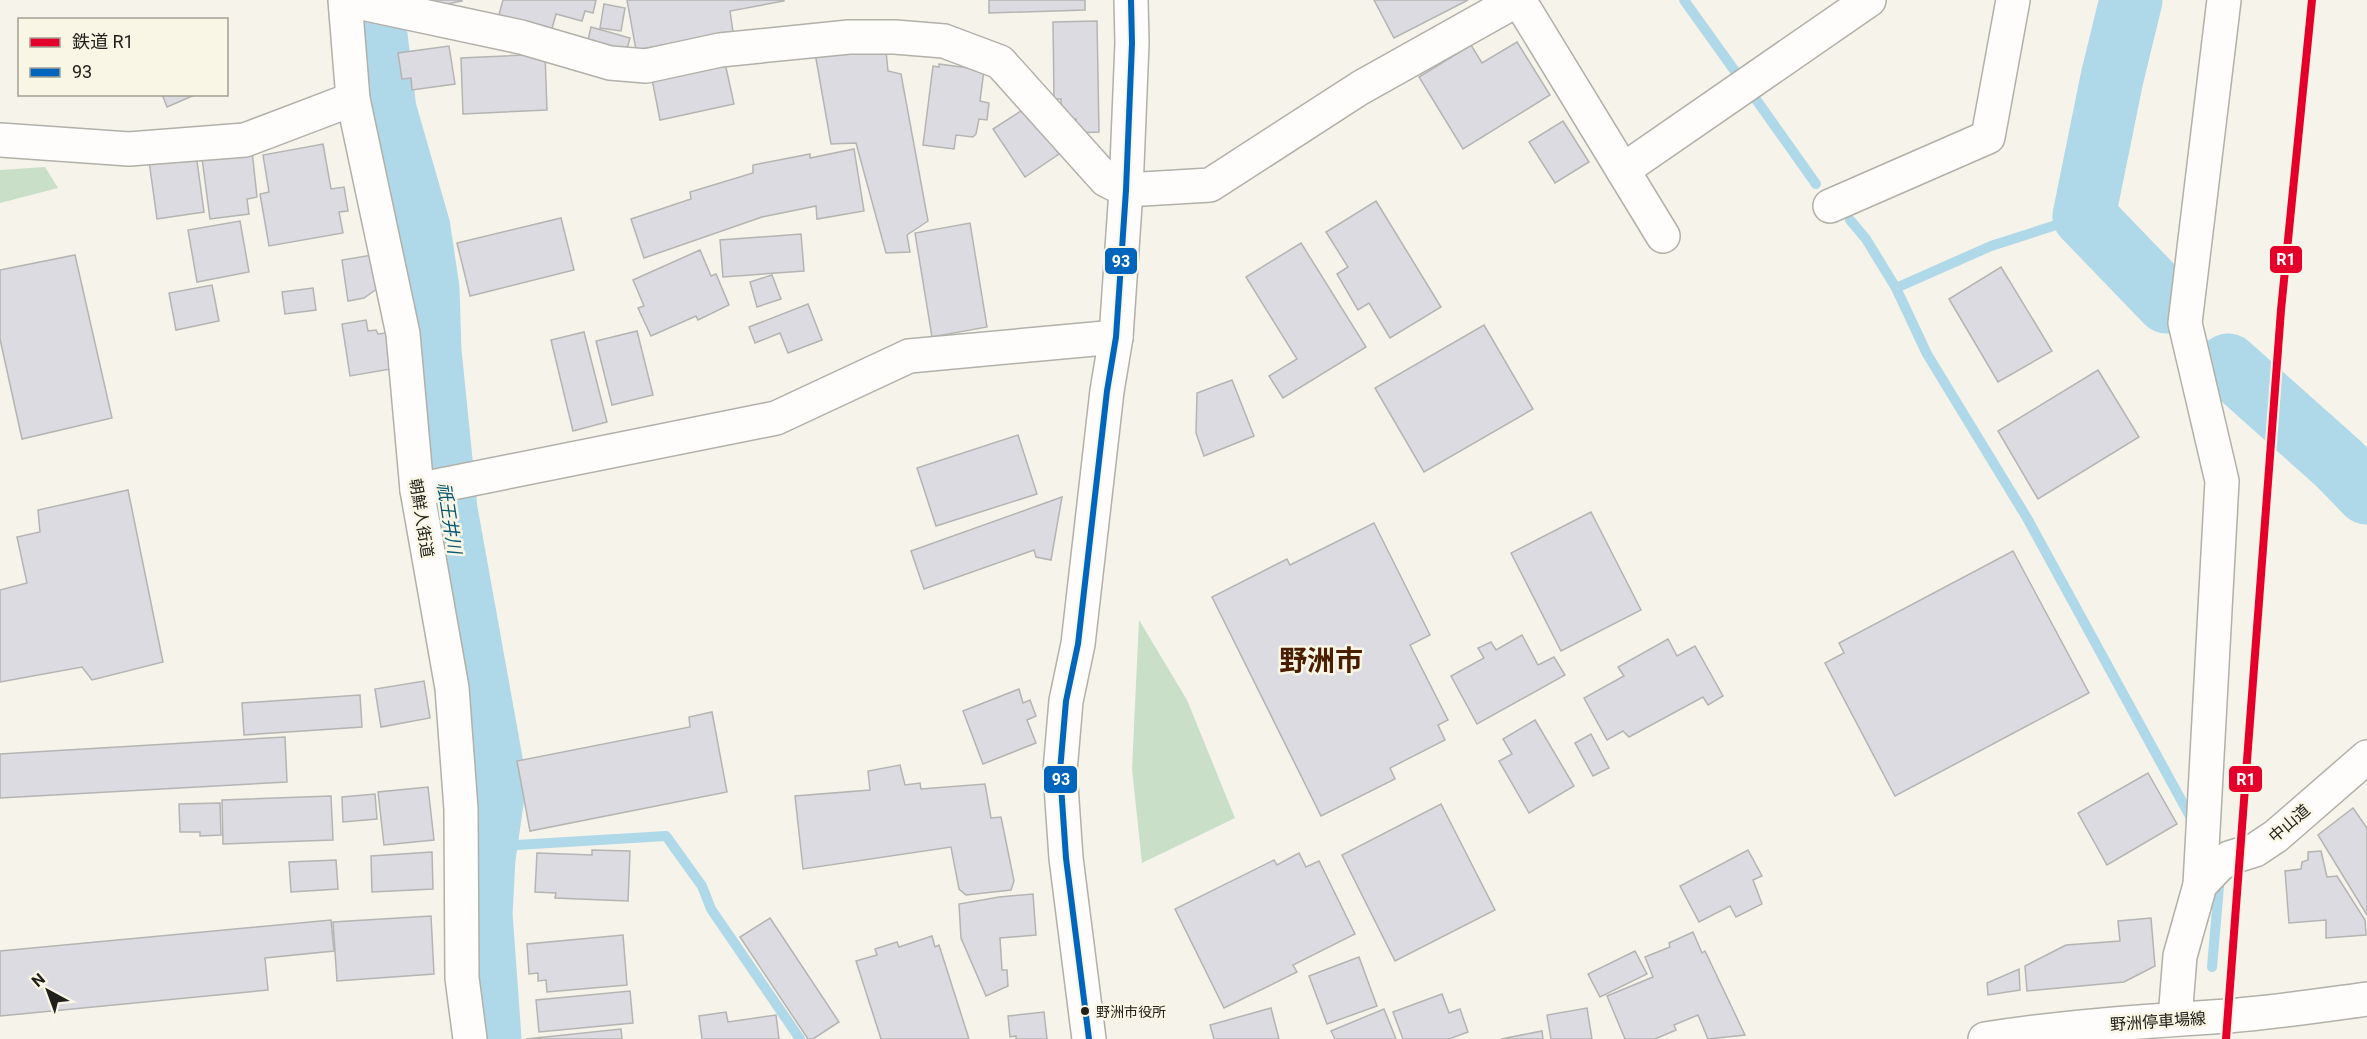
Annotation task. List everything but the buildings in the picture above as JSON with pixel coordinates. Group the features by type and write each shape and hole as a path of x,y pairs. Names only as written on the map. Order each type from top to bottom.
{"street":[{"path":"349,0 521,37 610,63 646,66 720,50 849,37 895,37 944,41 1000,62 1106,180 1126,190 1210,185 1360,88 1518,0 1663,236"},
{"name":"朝鮮人街道","path":"349,0 353,99 403,334 418,490 452,688 461,808 462,978 470,1039"},
{"path":"1089,1039 1066,858 1060,771 1066,701 1077,644 1107,390 1116,337 1126,190 1132,43 1131,0"},
{"path":"1623,170 1869,0"},
{"path":"1830,206 1988,137 2013,0"},
{"path":"2200,885 2222,481 2185,323 2224,0"},
{"path":"0,140 129,149 245,140 353,99"},
{"path":"418,490 776,418 909,356 1116,337"},
{"name":"中山道","path":"2175,1018 2180,956 2200,885 2229,858 2255,850 2276,836 2367,757"},
{"name":"野洲停車場線","path":"1985,1039 2050,1029 2113,1031 2175,1018 2223,1016 2367,999"}],"green space":[{"path":"45,167 58,188 0,203 0,170"},
{"path":"1139,620 1187,700 1235,818 1142,863 1132,769"}],"waterway":[{"name":"祇王井川","path":"379,0 375,27 385,110 419,228 428,289 430,351 446,510 495,782 484,858 481,914 490,1039"},
{"path":"1684,0 1737,74"},
{"path":"2131,0 2112,78 2084,216 2167,302"},
{"path":"1755,98 1816,184"},
{"path":"1896,288 1991,246 2084,216"},
{"path":"1850,220 1866,239 1896,288 1927,354 2027,518 2191,818"},
{"path":"2228,365 2339,464 2367,493"},
{"path":"485,847 666,836 702,886 711,909 800,1039"},
{"path":"2212,967 2220,875"}],"rail line":[{"name":"R1","path":"2226,1039 2281,310 2312,0"}],"transit line":[{"name":"93","path":"1089,1039 1066,858 1060,771 1066,701 1078,644 1107,391 1116,337 1126,190 1132,43 1131,0"}],"place":[{"name":"野洲市役所","path":"1085,1011"}],"district":[{"name":"野洲市","path":"1321,660"}]}
